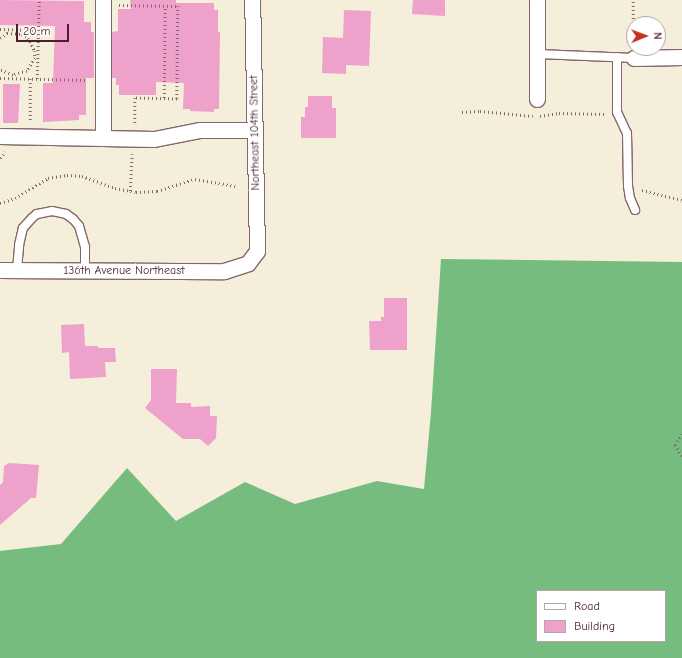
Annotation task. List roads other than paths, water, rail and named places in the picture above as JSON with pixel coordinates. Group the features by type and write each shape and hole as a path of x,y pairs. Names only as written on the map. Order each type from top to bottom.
{"street":[{"name":"Northeast 104th Street","path":"248,263 257,251 252,0"},
{"path":"537,99 538,0"},
{"path":"103,138 108,2"},
{"path":"625,57 682,58"},
{"path":"0,136 154,139 200,130 255,130"},
{"name":"136th Avenue Northeast","path":"0,270 224,271 248,263"}],"lane":[{"path":"538,54 625,57 617,112 627,133 628,186 630,198 635,210"},
{"path":"18,270 18,245 23,228 37,214 52,211 66,214 74,219 79,226 85,247 85,270"}]}
